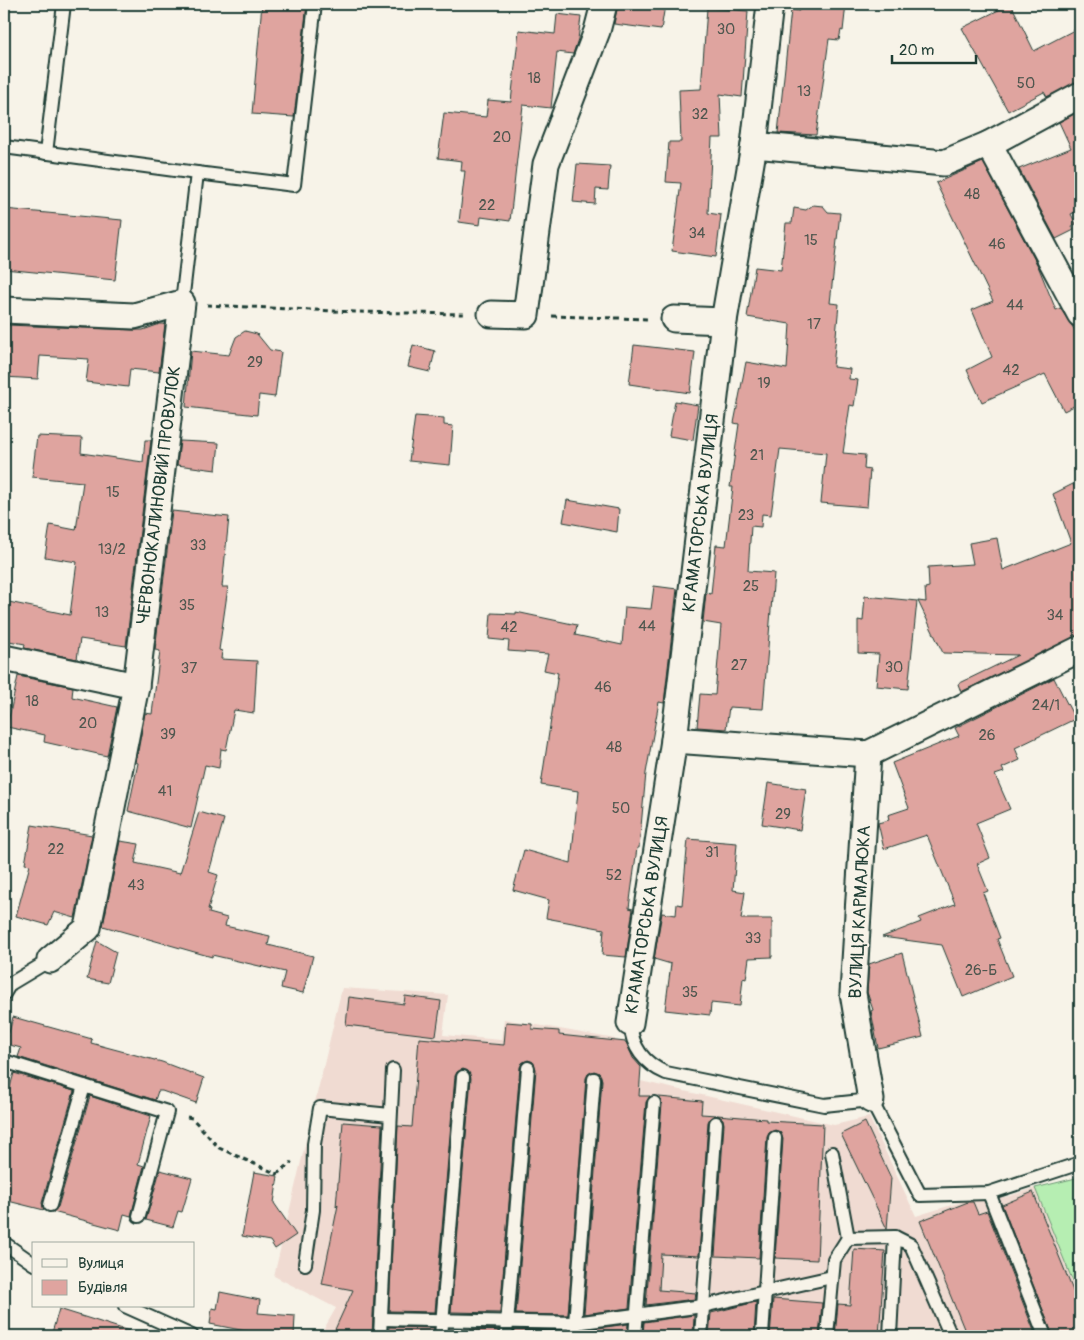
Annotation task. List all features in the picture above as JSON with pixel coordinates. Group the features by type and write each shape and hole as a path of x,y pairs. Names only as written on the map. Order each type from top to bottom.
{"street":[{"path":"491,314 526,315 546,164 596,31 604,4"},
{"name":"КРАМАТОРСЬКА ВУЛИЦЯ","path":"630,1023 674,740 724,321 754,145 770,4"},
{"path":"754,145 944,163 990,144 1080,95"},
{"path":"990,144 1080,314"},
{"path":"4,310 134,316 182,303"},
{"name":"ЧЕРВОНОКАЛИНОВИЙ ПРОВУЛОК","path":"50,960 88,928 136,686 182,303"},
{"path":"674,319 724,321"},
{"path":"674,740 868,754 1080,649"},
{"path":"4,658 136,686"},
{"name":"ВУЛИЦЯ КАРМАЛЮКА","path":"868,754 853,993 871,1100"}],"lane":[{"path":"46,153 64,4"},
{"path":"4,147 294,186 315,4"},
{"path":"182,303 197,173"},
{"name":"ЧЕРВОНОКАЛИНОВИЙ ПРОВУЛОК","path":"4,994 10,984 50,960"},
{"path":"630,1023 631,1034 639,1054 647,1062 666,1073 824,1105 871,1100 920,1195 989,1193 1080,1163"},
{"path":"4,1061 167,1112 139,1216"},
{"path":"506,1336 528,1068"},
{"path":"380,1336 393,1070"},
{"path":"441,1336 463,1077"},
{"path":"574,1336 594,1079"},
{"path":"50,1205 84,1086"},
{"path":"635,1336 654,1103"},
{"path":"305,1264 313,1210 314,1144 320,1108 390,1115"},
{"path":"701,1336 716,1123"},
{"path":"762,1336 775,1138"},
{"path":"828,1336 834,1260 848,1238 832,1153"},
{"path":"989,1193 1045,1336"},
{"path":"848,1238 896,1237 911,1245 951,1336"},
{"path":"890,1336 896,1237"},
{"path":"4,1243 32,1263"},
{"path":"382,1319 575,1323 703,1306 832,1277"},
{"path":"129,1308 192,1336"}],"path":[{"path":"182,303 307,310 491,314"},
{"path":"526,315 674,319"},
{"path":"167,1112 192,1118 219,1148 277,1174 314,1144"}],"shaded area":[{"path":"342,988 448,995 443,1035 501,1040 504,1019 615,1039 614,1075 834,1125 869,1117 916,1216 971,1199 1006,1197 1035,1188 1080,1299 1080,1336 320,1336 336,1308 274,1276"}],"green space":[{"path":"1080,1177 1080,1299 1035,1188"}],"building":[{"path":"262,4 307,4 294,117 252,114"},
{"path":"618,4 665,5 661,30 614,24"},
{"path":"799,4 846,4 843,31 841,30 839,40 829,39 816,135 778,133 791,10 799,11"},
{"path":"1011,4 1034,51 1080,27 1080,81 1047,97 1044,92 1008,111 962,28"},
{"path":"707,8 748,11 742,97 720,94 722,138 712,138 708,213 721,215 716,257 672,251 681,183 666,182 669,142 681,142 679,90 701,89"},
{"path":"557,14 581,17 578,39 573,54 557,52 551,108 523,105 510,221 481,217 480,225 459,222 465,171 461,171 462,161 438,158 444,113 486,117 488,100 511,102 519,30 555,34"},
{"path":"1080,111 1080,210 1071,214 1076,224 1072,226 1074,230 1056,239 1019,169 1071,148 1059,122"},
{"path":"983,162 1038,266 1056,310 1060,308 1080,338 1080,403 1064,411 1045,374 982,402 967,370 992,357 972,310 993,301 936,183"},
{"path":"577,164 610,166 608,190 596,189 595,204 573,202"},
{"path":"813,205 823,206 828,212 840,213 830,303 839,304 833,367 850,369 849,379 858,380 854,406 850,405 843,453 865,455 864,469 870,470 867,507 821,503 826,453 780,449 771,515 762,514 761,527 751,526 748,571 774,573 763,709 729,707 726,729 697,727 700,694 715,695 721,625 703,622 706,593 711,594 716,545 726,546 733,487 730,487 739,424 734,423 746,362 787,369 790,324 747,317 755,267 781,270 786,223 792,223 794,208 806,210"},
{"path":"4,209 122,220 115,280 4,269"},
{"path":"165,324 159,372 130,369 128,387 86,382 89,359 40,356 38,379 4,377 4,339 6,339 7,325 143,330"},
{"path":"245,331 257,334 270,350 281,352 275,397 259,395 257,415 186,407 191,351 229,355 236,337"},
{"path":"413,345 435,351 430,372 408,367"},
{"path":"634,345 695,352 690,393 629,384"},
{"path":"675,401 698,405 693,440 669,436"},
{"path":"415,416 444,418 444,425 453,426 450,465 409,461"},
{"path":"37,436 82,438 81,453 143,462 145,440 151,440 126,646 80,639 77,659 24,648 25,644 4,640 4,601 70,615 77,562 45,557 50,525 76,530 83,482 32,477"},
{"path":"180,441 219,443 216,470 177,465"},
{"path":"1073,484 1080,497 1080,635 961,692 958,684 1018,655 943,653 918,601 926,602 925,588 929,587 928,567 973,564 969,543 997,538 1003,570 1071,543 1053,494"},
{"path":"567,500 619,509 617,532 563,522"},
{"path":"172,511 229,517 222,587 228,587 219,650 222,651 221,659 257,661 254,713 234,710 226,750 221,749 219,768 205,765 191,828 128,811 138,763 136,762 145,713 152,714 160,651 155,650"},
{"path":"654,586 677,589 664,703 659,702 646,773 639,848 637,848 629,908 633,909 626,957 602,955 604,929 546,918 549,900 513,890 524,850 571,863 578,791 541,785 558,673 544,670 548,654 508,651 509,641 489,639 491,613 516,614 516,612 577,625 575,635 622,645 625,607 651,609"},
{"path":"865,596 917,601 908,689 876,686 879,654 858,653 858,620 863,621"},
{"path":"18,676 73,687 72,697 117,707 107,756 44,742 45,735 7,727"},
{"path":"1054,678 1075,719 1015,748 1020,760 1002,768 1004,772 995,775 1010,809 976,823 990,858 977,864 988,891 983,893 1000,938 997,939 1012,976 963,997 942,945 882,937 921,922 919,918 955,904 927,835 884,849 878,823 889,820 888,815 909,808 892,763 959,736 955,728"},
{"path":"768,783 806,789 800,830 762,824"},
{"path":"199,812 224,819 209,872 218,875 208,909 210,910 209,913 227,918 225,926 270,936 268,945 313,956 303,993 281,988 285,972 212,955 212,957 103,926 120,841 139,844 135,863 180,873"},
{"path":"32,825 92,835 75,918 54,912 48,925 16,916 30,865 25,864"},
{"path":"688,839 737,843 733,890 745,892 741,919 772,919 772,957 749,958 746,979 743,978 740,1006 711,1003 710,1015 665,1010 671,964 654,959 662,913 676,915 677,904 682,905"},
{"path":"97,941 116,952 108,983 87,979"},
{"path":"902,953 923,1037 878,1048 871,1011 873,1010 867,992 869,964"},
{"path":"405,996 441,1001 436,1036 346,1025 349,997 404,1004"},
{"path":"13,1017 92,1039 91,1043 162,1062 204,1078 196,1103 162,1091 158,1091 155,1100 18,1057 21,1048 6,1044"},
{"path":"506,1022 532,1024 532,1029 559,1031 559,1035 626,1042 633,1058 641,1067 639,1096 650,1096 646,1102 629,1308 584,1314 602,1080 599,1073 594,1071 588,1074 586,1078 568,1315 516,1314 536,1069 533,1062 528,1060 522,1063 520,1067 500,1313 451,1312 471,1078 468,1071 463,1069 457,1072 455,1076 435,1312 389,1311 398,1126 412,1127 419,1038 504,1045"},
{"path":"14,1073 74,1091 42,1203 44,1210 4,1200 4,1108"},
{"path":"90,1096 151,1116 138,1164 144,1166 131,1216 124,1214 120,1230 53,1212 58,1207"},
{"path":"659,1097 702,1101 701,1114 716,1115 710,1118 708,1122 699,1256 661,1254 659,1290 696,1293 695,1299 646,1305 662,1104"},
{"path":"717,1115 766,1119 766,1121 823,1124 817,1260 775,1258 783,1139 780,1132 775,1130 769,1133 767,1137 759,1258 715,1256 724,1124 723,1119"},
{"path":"343,1122 382,1125 372,1336 332,1336 353,1290 322,1284 338,1205 336,1207"},
{"path":"865,1122 891,1178 887,1229 841,1134"},
{"path":"160,1170 192,1178 182,1212 178,1211 173,1227 146,1220"},
{"path":"254,1172 278,1176 274,1203 296,1235 275,1249 270,1241 242,1236"},
{"path":"1033,1192 1080,1308 1080,1336 1053,1336 1002,1205"},
{"path":"968,1202 973,1202 978,1214 987,1211 1036,1336 967,1336 920,1221"},
{"path":"854,1249 885,1251 879,1336 835,1336 838,1304 850,1305"},
{"path":"220,1292 260,1300 258,1313 295,1316 294,1336 256,1336 256,1333 210,1324 212,1308 217,1309"},
{"path":"773,1299 822,1303 819,1336 770,1336"},
{"path":"756,1302 754,1336 709,1336 711,1313"},
{"path":"59,1309 129,1331 128,1336 51,1336"},
{"path":"694,1315 693,1336 643,1336 644,1322"},
{"path":"628,1324 627,1336 582,1336 583,1330"},
{"path":"389,1327 434,1328 433,1336 388,1336"},
{"path":"450,1329 498,1330 498,1336 449,1336"},
{"path":"515,1330 566,1331 566,1336 514,1336"}]}
